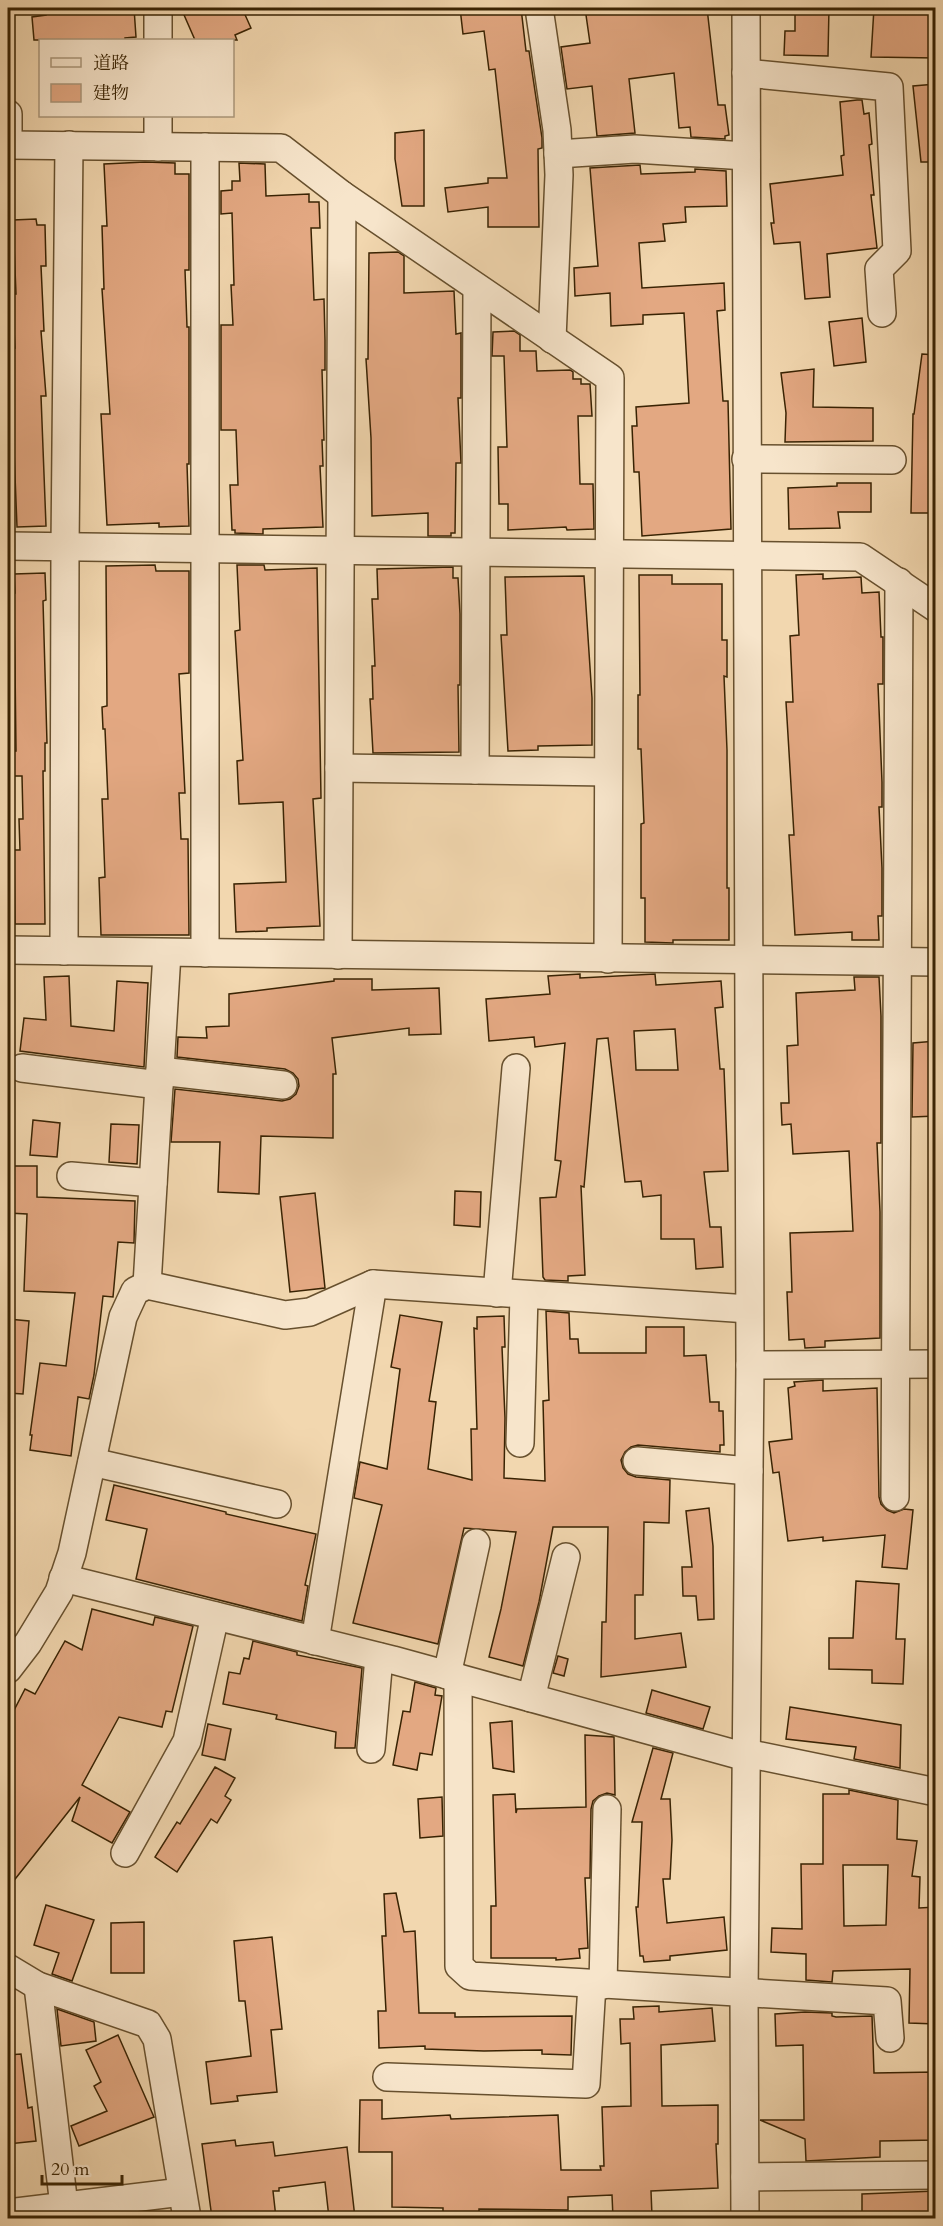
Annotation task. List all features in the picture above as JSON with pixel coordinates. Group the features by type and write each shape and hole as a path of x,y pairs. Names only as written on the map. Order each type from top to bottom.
{"street":[{"path":"158,8 158,39"},
{"path":"539,8 557,130 560,175 552,339"},
{"path":"745,2218 744,1994 750,1365 746,8"},
{"path":"746,73 889,87 897,251 879,269 882,314"},
{"path":"8,114 8,145 281,148 342,195 610,378 608,959"},
{"path":"158,117 158,147"},
{"path":"64,951 69,145"},
{"path":"204,953 205,147"},
{"path":"558,154 635,149 746,156"},
{"path":"338,955 342,195"},
{"path":"475,770 477,288"},
{"path":"746,459 892,460"},
{"path":"8,546 860,557 936,608"},
{"path":"895,1497 899,582"},
{"path":"339,768 608,772"},
{"path":"8,950 936,962"},
{"path":"147,1286 167,953"},
{"path":"22,1068 284,1085"},
{"path":"497,1293 516,1068"},
{"path":"71,1176 153,1183"},
{"path":"8,1669 28,1643 58,1592 72,1553 123,1317 135,1291 147,1286 285,1315 309,1312 373,1284 749,1309"},
{"path":"315,1641 373,1284"},
{"path":"520,1443 524,1295"},
{"path":"750,1365 936,1364"},
{"path":"637,1461 749,1471"},
{"path":"92,1462 277,1504"},
{"path":"476,1544 452,1676 459,1966 470,1976 887,2001 890,2038"},
{"path":"531,1698 566,1557"},
{"path":"63,1578 379,1657 746,1755 936,1792"},
{"path":"125,1853 187,1741 215,1616"},
{"path":"371,1749 379,1657"},
{"path":"387,2077 586,2084 597,1984 607,1809"},
{"path":"8,1968 38,1986 148,2024 157,2039 187,2218"},
{"path":"38,1986 75,2210"},
{"path":"745,2177 936,2175"},
{"path":"8,2213 75,2210 183,2192"}],"building":[{"path":"45,8 77,8 78,12 134,8 136,37 34,40 32,17 46,15"},
{"path":"181,8 242,8 251,28 235,35 237,40 195,39"},
{"path":"460,8 521,8 526,51 529,51 542,138 542,148 538,149 539,227 488,227 488,207 448,212 445,188 488,183 488,178 507,178 495,69 489,70 484,31 463,34"},
{"path":"585,8 707,8 718,105 725,105 729,135 725,136 725,139 691,137 690,127 679,128 674,73 629,79 635,133 597,136 592,86 567,89 561,47 590,43"},
{"path":"795,8 829,8 828,56 784,55 785,31 795,31"},
{"path":"874,8 936,8 936,58 871,57"},
{"path":"936,84 936,162 921,162 913,86"},
{"path":"862,100 864,114 869,113 872,144 869,145 874,195 871,195 877,248 827,254 830,297 805,299 800,242 774,244 770,184 843,175 841,156 844,155 840,102"},
{"path":"424,130 424,206 402,206 395,159 395,133"},
{"path":"175,163 175,174 189,174 189,270 185,270 187,327 189,327 189,464 187,464 189,526 159,527 159,523 107,525 101,414 110,414 102,289 104,289 102,226 107,226 104,164"},
{"path":"239,163 265,164 266,196 309,194 309,202 319,202 320,228 311,228 314,300 324,299 325,370 322,370 324,440 322,440 323,466 320,466 323,527 263,529 263,534 235,533 235,530 232,530 230,485 238,485 236,430 221,430 221,325 233,325 232,213 221,214 221,191 232,190 232,181 240,181"},
{"path":"640,165 641,174 695,172 695,169 726,171 727,206 685,207 686,222 663,224 665,241 639,243 642,288 724,283 725,310 717,311 723,401 728,401 731,529 642,536 639,472 634,472 632,426 637,426 636,407 689,403 684,313 643,315 643,324 611,326 610,293 575,296 574,268 598,266 590,168"},
{"path":"36,219 37,225 45,225 46,266 41,266 44,331 41,331 46,396 41,396 46,526 17,527 8,380 8,349 15,348 12,294 16,294 13,220"},
{"path":"398,252 404,256 404,293 454,291 456,334 461,333 461,398 458,398 461,463 456,463 455,533 451,533 451,536 428,536 428,513 372,516 371,438 366,359 368,359 369,253"},
{"path":"862,318 866,362 834,366 829,322"},
{"path":"514,331 520,335 520,351 536,351 537,371 570,370 573,372 573,379 581,379 581,384 590,384 592,416 578,416 580,484 593,484 594,529 567,530 566,527 508,530 508,504 499,504 498,447 507,447 504,356 492,356 493,332"},
{"path":"922,354 936,355 936,513 911,513 913,414"},
{"path":"814,369 813,407 873,408 873,441 785,442 786,413 781,373"},
{"path":"837,483 871,483 871,512 838,512 840,528 789,529 788,488 837,486"},
{"path":"155,565 156,571 189,571 189,673 179,674 185,793 179,793 181,839 188,839 189,935 101,935 99,878 105,877 102,799 108,799 102,707 107,706 106,566"},
{"path":"237,565 264,565 265,570 317,568 321,798 313,799 320,926 236,932 234,884 286,882 283,802 239,804 237,761 243,760 235,631 240,630"},
{"path":"453,567 453,578 458,578 460,614 459,752 373,753 370,699 373,699 372,666 375,666 372,599 378,599 377,569"},
{"path":"45,573 46,600 43,601 47,743 45,743 45,771 43,771 45,924 15,924 14,850 20,850 19,819 23,819 22,776 12,776 12,751 16,751 14,615 9,615 8,593 15,593 14,574"},
{"path":"823,574 823,579 861,577 862,593 879,592 881,637 883,637 883,684 878,684 882,782 882,807 879,807 882,916 878,916 879,940 852,940 852,932 795,935 789,835 794,835 786,702 793,702 790,636 799,635 796,575"},
{"path":"639,575 672,575 672,584 722,584 722,640 727,640 727,677 724,676 729,940 645,942 645,898 641,898 641,824 644,823 641,749 638,749"},
{"path":"584,576 592,698 592,745 538,746 538,750 508,751 501,635 507,635 505,577"},
{"path":"580,974 580,978 655,974 656,985 721,981 723,1007 715,1008 720,1069 724,1069 728,1171 704,1172 710,1227 721,1227 723,1267 696,1269 694,1239 661,1239 661,1195 643,1197 641,1181 625,1182 608,1038 597,1039 584,1187 581,1186 585,1275 568,1276 568,1281 545,1280 543,1277 540,1198 556,1197 561,1161 555,1160 565,1043 535,1047 534,1037 489,1041 486,999 550,994 548,976","holes":["675,1029 678,1070 636,1070 634,1031"]},
{"path":"69,976 71,1026 114,1031 117,981 148,983 144,1067 20,1051 24,1018 46,1020 44,977"},
{"path":"854,977 879,977 881,1143 877,1143 880,1212 880,1338 825,1341 825,1347 805,1348 804,1339 789,1340 787,1292 792,1292 790,1233 853,1231 849,1151 793,1154 791,1124 782,1125 781,1103 789,1103 787,1046 798,1045 796,993 855,990"},
{"path":"334,979 372,979 372,990 439,988 441,1034 409,1035 409,1028 332,1038 336,1074 333,1074 333,1138 261,1136 259,1194 218,1192 220,1142 171,1142 175,1089 282,1101 296,1094 299,1086 298,1079 285,1069 177,1057 178,1037 207,1038 206,1027 229,1026 229,994 334,981"},
{"path":"936,1041 936,1116 912,1117 913,1043"},
{"path":"33,1120 60,1123 57,1157 30,1155"},
{"path":"111,1124 139,1125 137,1164 109,1162"},
{"path":"8,1166 37,1166 37,1197 135,1201 134,1243 118,1242 113,1297 103,1296 94,1375 89,1399 78,1397 71,1456 30,1450 40,1363 66,1366 75,1293 24,1291 27,1214 8,1213"},
{"path":"455,1191 481,1192 480,1227 454,1225"},
{"path":"315,1193 325,1288 290,1292 280,1197"},
{"path":"546,1311 569,1313 570,1339 578,1339 579,1353 646,1353 646,1327 684,1327 684,1356 706,1355 710,1402 719,1402 719,1411 723,1411 724,1445 720,1445 720,1452 638,1445 625,1452 621,1460 628,1474 636,1477 670,1480 669,1523 644,1522 643,1595 635,1595 635,1639 681,1633 686,1667 601,1677 602,1622 606,1622 608,1527 553,1527 539,1602 523,1666 489,1657 516,1532 464,1528 438,1644 353,1623 382,1505 354,1498 360,1462 387,1469 400,1369 391,1367 400,1315 442,1322 429,1401 436,1402 428,1469 472,1480 471,1429 477,1429 474,1328 477,1329 477,1317 504,1316 505,1347 502,1347 505,1418 504,1478 545,1481 543,1401 549,1400"},
{"path":"8,1319 29,1321 23,1394 8,1393"},
{"path":"823,1380 823,1391 877,1388 879,1497 881,1504 894,1513 904,1509 913,1510 907,1569 882,1567 885,1535 823,1541 823,1537 788,1541 779,1472 773,1473 769,1442 792,1439 788,1388 795,1386 794,1382"},
{"path":"114,1485 316,1534 305,1585 308,1586 302,1621 136,1579 147,1529 106,1520"},
{"path":"709,1508 713,1546 714,1619 698,1620 696,1596 683,1596 682,1567 692,1567 686,1511"},
{"path":"856,1581 899,1584 896,1639 905,1639 903,1684 872,1683 872,1670 829,1669 829,1638 853,1638"},
{"path":"92,1609 153,1625 155,1617 193,1626 172,1712 166,1711 162,1727 119,1717 82,1785 130,1812 112,1843 72,1821 80,1797 8,1888 8,1722 25,1689 35,1694 65,1641 82,1650"},
{"path":"253,1641 297,1652 297,1655 362,1668 355,1748 335,1748 336,1732 276,1719 277,1715 223,1704 229,1672 240,1674 244,1658 249,1659"},
{"path":"558,1656 568,1659 564,1676 553,1673"},
{"path":"415,1682 436,1688 435,1695 442,1696 432,1755 420,1753 417,1770 393,1765 403,1711 410,1712"},
{"path":"652,1690 710,1707 703,1729 646,1713"},
{"path":"790,1707 901,1725 900,1768 854,1759 856,1747 786,1739"},
{"path":"512,1721 514,1772 493,1768 490,1723"},
{"path":"208,1724 231,1729 225,1760 202,1755"},
{"path":"585,1735 614,1737 615,1795 607,1793 599,1796 593,1801 591,1809 590,1878 585,1878 588,1948 579,1949 580,1958 556,1960 556,1958 491,1958 491,1906 496,1906 493,1795 515,1794 516,1813 517,1809 586,1807"},
{"path":"653,1748 673,1753 661,1799 670,1799 672,1840 670,1879 663,1879 667,1923 724,1917 727,1950 670,1956 670,1960 644,1962 643,1956 640,1956 636,1907 638,1907 642,1822 632,1822"},
{"path":"215,1767 235,1778 225,1796 231,1800 217,1823 211,1819 177,1872 155,1857 177,1822 180,1824"},
{"path":"849,1790 898,1800 897,1839 917,1841 912,1876 920,1877 919,1908 936,1907 936,2024 909,2023 910,1969 833,1971 832,1982 806,1980 806,1954 771,1952 772,1928 802,1929 801,1864 823,1864 823,1794 849,1794","holes":["843,1865 888,1865 886,1925 844,1926"]},
{"path":"442,1797 443,1836 420,1838 418,1799"},
{"path":"396,1893 404,1932 415,1931 419,2013 455,2013 455,2017 572,2016 571,2055 542,2054 542,2050 425,2049 425,2046 379,2048 378,2011 386,2011 382,1936 386,1936 384,1894"},
{"path":"46,1905 94,1920 72,1981 52,1974 59,1953 34,1945"},
{"path":"144,1922 144,1973 111,1973 111,1923"},
{"path":"272,1937 282,2029 271,2030 277,2092 237,2096 238,2101 211,2104 206,2062 251,2056 245,2001 239,2001 234,1941"},
{"path":"659,2006 659,2012 712,2008 715,2041 661,2045 662,2106 718,2105 718,2144 716,2144 718,2188 651,2191 652,2216 613,2218 612,2195 568,2197 568,2210 479,2209 479,2214 443,2213 443,2208 392,2207 392,2152 359,2152 360,2100 382,2100 382,2119 450,2115 451,2119 558,2115 561,2170 601,2170 600,2166 604,2166 602,2107 631,2106 630,2043 621,2044 620,2019 634,2019 633,2007"},
{"path":"57,2009 94,2022 96,2041 61,2046"},
{"path":"832,2013 832,2016 836,2017 872,2016 874,2073 936,2072 936,2140 880,2141 880,2157 806,2161 805,2139 760,2120 804,2120 803,2045 776,2046 775,2014"},
{"path":"118,2035 154,2117 79,2146 71,2126 107,2111 94,2086 101,2082 86,2050"},
{"path":"21,2054 28,2108 32,2107 36,2141 8,2144 8,2055"},
{"path":"235,2140 236,2146 273,2142 275,2156 347,2147 355,2218 329,2218 325,2182 279,2188 279,2191 273,2191 276,2218 212,2218 202,2144"},
{"path":"936,2191 936,2218 862,2218 862,2194"}]}
